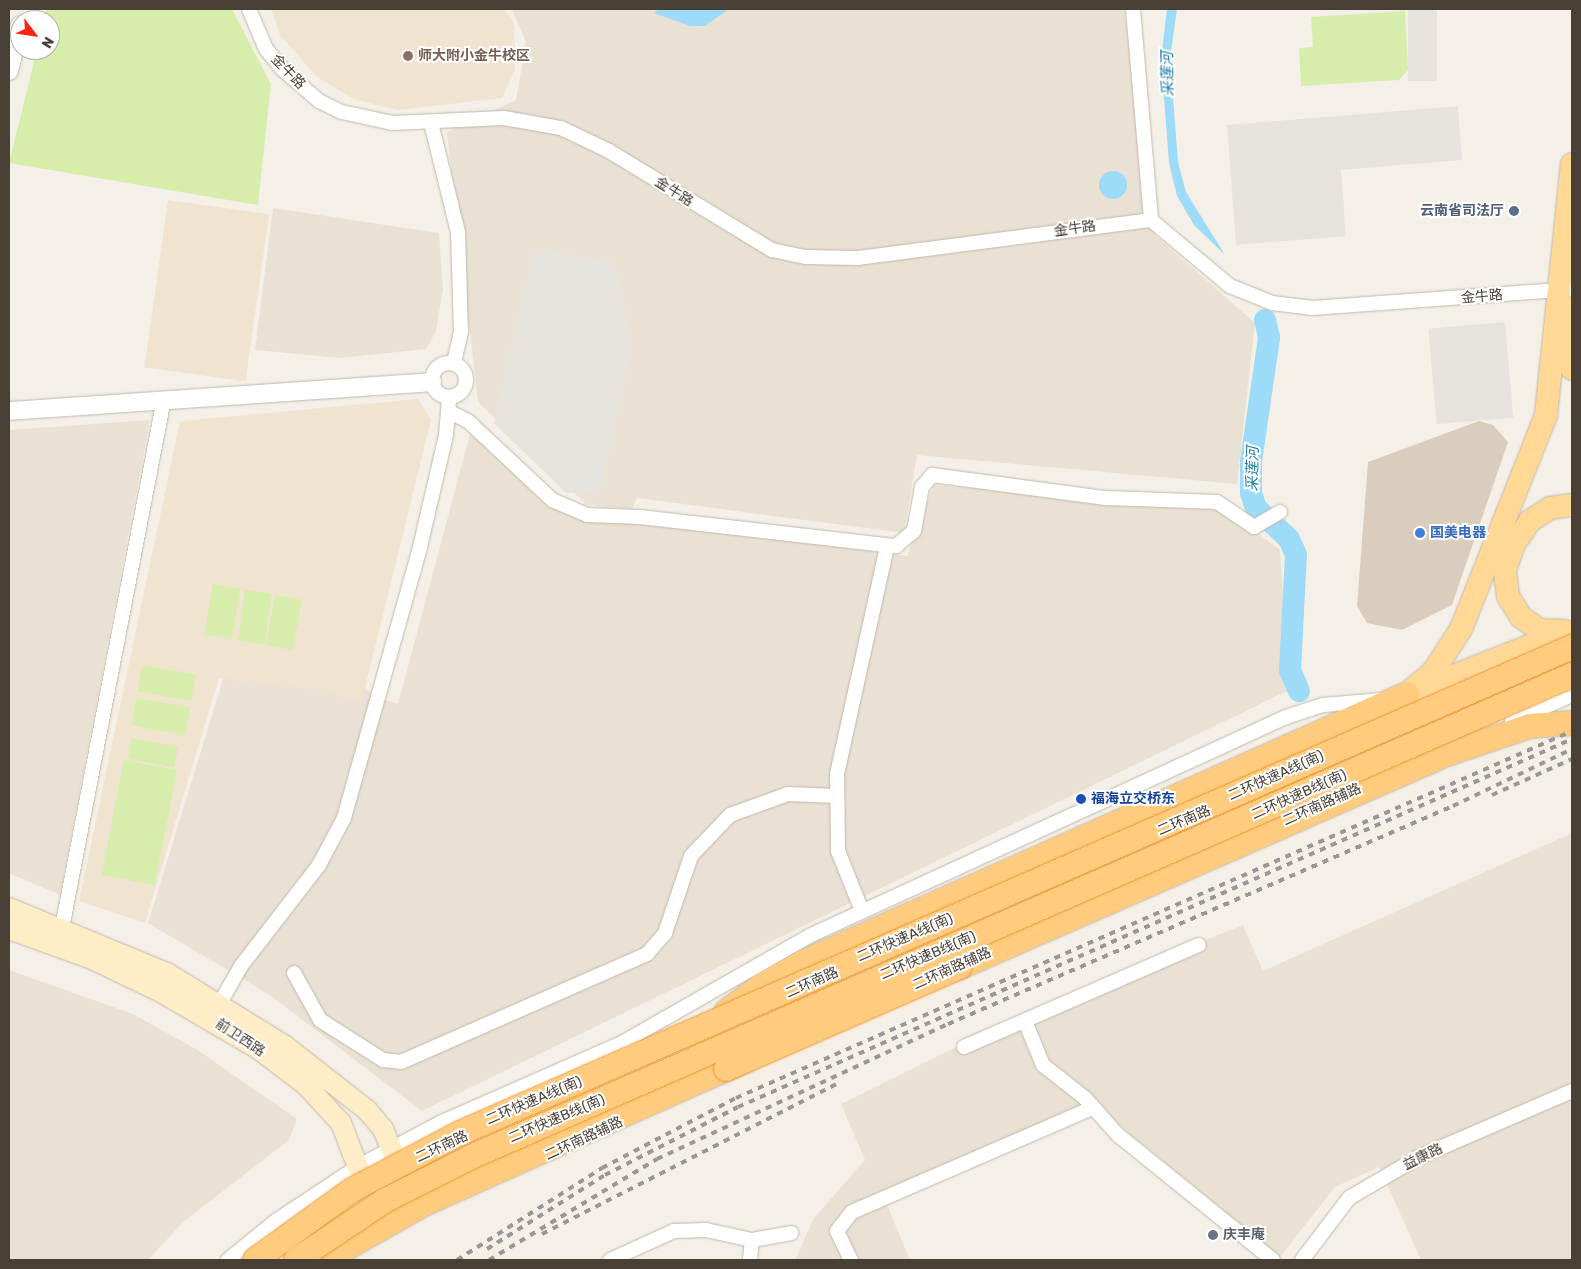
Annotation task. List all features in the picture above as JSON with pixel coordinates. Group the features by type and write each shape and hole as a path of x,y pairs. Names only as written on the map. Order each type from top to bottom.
{"highway":[{"name":"二环快速A线(南)","path":"255,1260 316,1213 392,1167 1570,639"},
{"name":"二环快速B线(南)","path":"296,1260 365,1212 426,1179 734,1041 1572,673"},
{"path":"691,1032 787,970 1407,694"},
{"path":"325,1260 372,1208 404,1214 726,1069 1447,754 1530,726 1572,723"},
{"path":"734,1041 834,1005 960,967"},
{"path":"726,1069 788,1038 834,1005 897,970"}],"main road":[{"path":"1572,164 1565,297 1572,369"},
{"path":"1310,766 1407,694 1437,667 1460,629 1541,431 1551,391 1565,297 1572,196"},
{"path":"1570,639 1540,630 1520,617 1508,596 1506,570 1514,544 1530,521 1550,508 1572,505"},
{"path":"1407,694 1570,639"},
{"name":"二环南路","path":"290,1260 372,1208 400,1167 1310,766 1570,639"},
{"name":"二环南路","path":"400,1167 1572,673"},
{"name":"前卫西路","path":"9,908 167,972 220,1002 346,1092 367,1110 400,1167"},
{"name":"前卫西路","path":"9,929 90,958 163,993 260,1050 330,1109 341,1123 372,1208"},
{"path":"317,1260 372,1208 399,1205 400,1167"},
{"name":"二环南路","path":"261,1260 372,1208"}],"street":[{"name":"金牛路","path":"250,9 266,49 282,69 319,101 364,118 431,123 504,118 561,128 609,151 753,242 806,257 919,253 1151,220 1230,286 1293,307 1565,297"},
{"path":"1132,11 1151,220"},
{"path":"431,123 458,232 461,332 454,364"},
{"path":"454,364 436,368 432,382 436,391 552,500 570,511 888,546 906,541 914,531 922,487 932,475 1105,498 1217,502 1254,527 1280,512"},
{"path":"220,1002 241,966 319,865 344,818 420,547 449,404 459,394 466,382 465,373 454,364"},
{"path":"9,411 432,382"},
{"path":"62,928 164,399"},
{"path":"862,911 838,850 836,796 888,546"},
{"path":"400,1167 620,1044 777,953 862,911 1286,717 1324,705 1407,694"},
{"name":"二环南路辅路","path":"228,1260 277,1220 372,1208 834,1022 1572,695"},
{"path":"294,973 320,1020 383,1060 401,1062 647,954 666,932 691,856 730,815 788,794 836,796"},
{"path":"964,1048 1199,946"},
{"path":"1025,1021 1043,1065 1092,1108 1118,1135 1272,1260"},
{"name":"益康路","path":"1302,1260 1349,1198 1419,1157 1572,1091"},
{"path":"851,1260 838,1231 852,1212 1092,1108"},
{"name":"二环南路辅路","path":"339,1260 372,1208"},
{"path":"610,1260 674,1231 706,1230 752,1240 791,1233"},
{"path":"750,1260 752,1240"}],"shaded area":[{"name":"师大附小金牛校区","path":"271,9 504,9 514,23 515,70 502,98 398,110 353,99 317,77 280,35"},
{"path":"512,9 1124,9 1155,235 1255,323 1237,484 917,455 904,533 637,498 632,509 587,505 478,402 447,132 516,100 526,42"},
{"path":"1408,9 1437,9 1437,81 1408,81"},
{"path":"1458,106 1462,160 1341,170 1346,236 1236,245 1227,125"},
{"path":"168,200 269,214 245,382 144,367"},
{"path":"273,208 439,233 443,290 436,331 426,349 341,358 255,350"},
{"path":"536,248 615,264 632,347 599,491 566,493 494,423"},
{"path":"1505,322 1513,418 1437,424 1428,329"},
{"path":"418,399 431,420 361,704 328,691 219,678 145,923 79,901 180,421"},
{"path":"150,420 60,895 9,873 9,430"},
{"path":"470,434 564,511 907,556 934,485 1228,511 1280,550 1289,690 422,1111 271,996 148,923 225,673 333,663 376,697 398,704"},
{"path":"1572,833 1572,1260 1421,1260 1379,1167 1335,1187 1280,1257 1101,1110 887,1205 910,1260 795,1260 814,1218 865,1160 841,1104 1029,1011 1243,925 1263,971"},
{"path":"9,970 133,1014 196,1049 297,1119 289,1140 183,1222 148,1260 9,1260"}],"green space":[{"path":"232,9 271,84 258,205 9,163 35,60 60,60 60,10 46,10"},
{"path":"1405,11 1408,70 1399,80 1301,86 1299,48 1313,47 1311,17"},
{"path":"213,584 241,589 232,639 204,634"},
{"path":"245,590 272,594 265,644 238,641"},
{"path":"275,595 302,600 293,650 266,645"},
{"path":"142,665 196,675 191,701 137,692"},
{"path":"136,698 190,708 185,735 131,726"},
{"path":"132,738 178,747 174,768 128,759"},
{"path":"124,760 177,770 155,885 102,875"}],"water":[{"path":"659,9 729,9 705,26 690,26 654,13"},
{"name":"采莲河","path":"1167,9 1177,9 1170,59 1178,162 1186,192 1225,255 1194,225 1177,196 1169,163 1161,59"},
{"path":"1113,171 1123,175 1127,185 1123,195 1113,199 1103,195 1099,185 1103,175"}],"building":[{"name":"国美电器","path":"1479,421 1493,425 1508,442 1452,605 1402,630 1367,623 1357,606 1368,462"}],"waterway":[{"name":"采莲河","path":"1265,320 1269,338 1251,462 1251,493 1256,508 1289,539 1296,555 1290,670 1299,691"}],"railway":[{"path":"457,1260 602,1168 736,1098 1572,731"},
{"path":"487,1249 605,1175 738,1107 1572,739"},
{"path":"489,1260 657,1159 948,1024 1453,806 1572,749"},
{"path":"1492,795 1572,759"},
{"path":"542,1234 836,1084"}],"place":[{"name":"师大附小金牛校区","path":"408,56"},
{"name":"云南省司法厅","path":"1514,211"},
{"name":"国美电器","path":"1420,533"},
{"name":"福海立交桥东","path":"1081,799"},
{"name":"庆丰庵","path":"1213,1235"}]}
